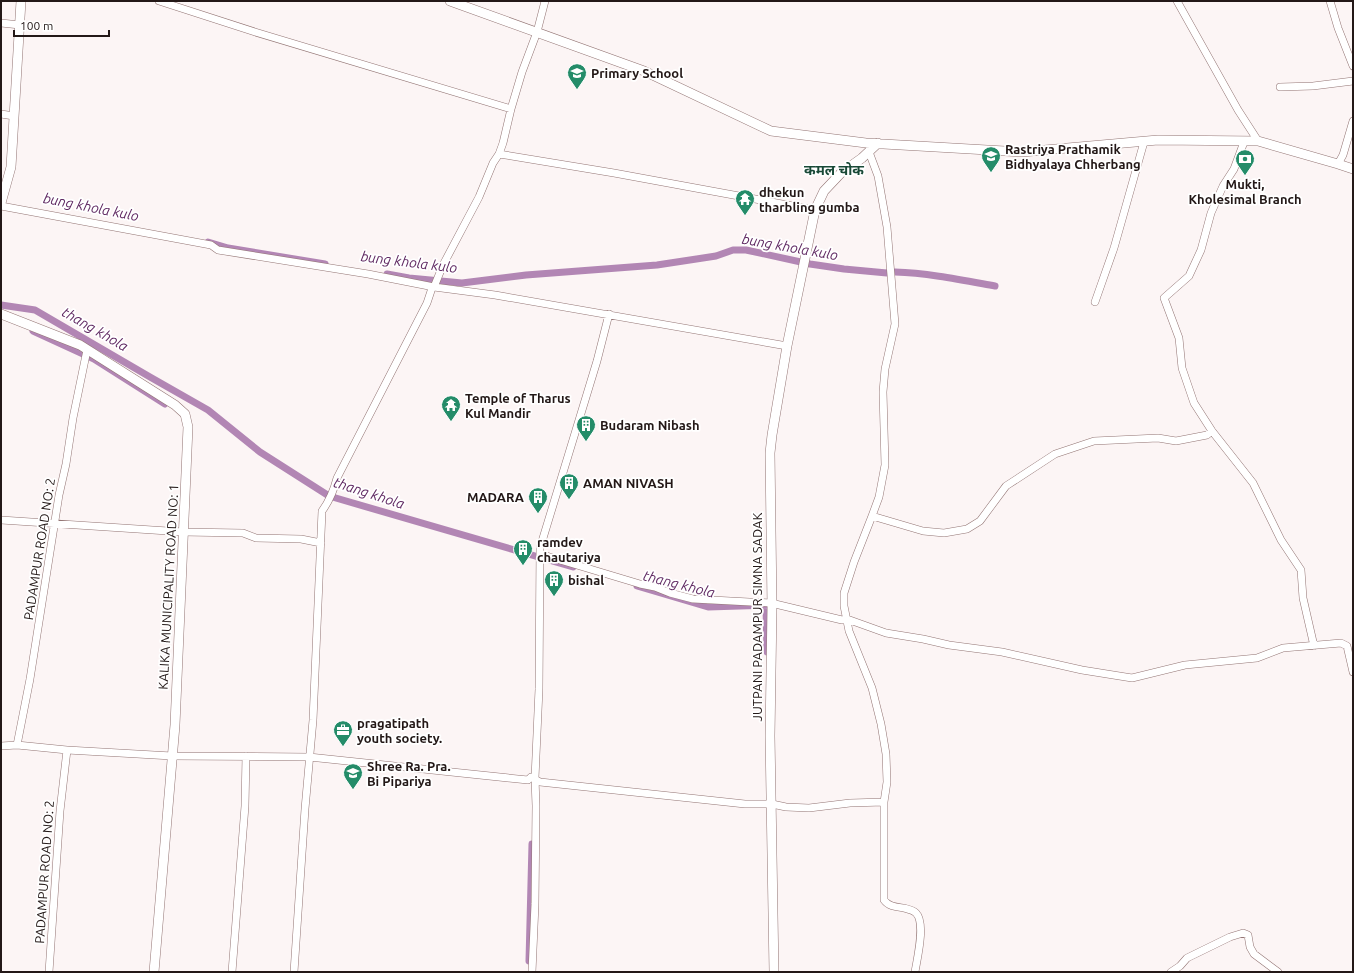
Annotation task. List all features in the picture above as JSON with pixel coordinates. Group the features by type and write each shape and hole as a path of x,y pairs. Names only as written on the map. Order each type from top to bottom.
{"street":[{"path":"1,203 11,167 21,1"},
{"path":"158,1 263,35 510,109"},
{"path":"450,1 644,71 771,131 878,144 1022,152 1158,140 1258,141 1353,169"},
{"path":"294,972 309,757 313,720 322,511 328,503 337,478 371,414 459,233 479,197 492,163 499,154 503,143 510,109 537,32 545,1"},
{"path":"1177,1 1238,110 1258,141"},
{"path":"1330,1 1338,28 1353,66"},
{"path":"1,23 20,25"},
{"path":"1280,87 1313,86 1353,80"},
{"path":"1,114 14,116"},
{"path":"1338,164 1343,155 1353,121"},
{"path":"1095,302 1114,248 1144,142"},
{"path":"1244,142 1234,168 1223,186 1211,213 1201,250 1189,276 1164,298 1179,338 1182,368 1194,403 1212,431 1253,483 1281,540 1302,570 1303,598 1314,646"},
{"name":"JUTPANI PADAMPUR SIMNA SADAK","path":"774,972 768,804 771,603 770,453 772,435 787,346 815,210 824,192 841,173 878,144"},
{"path":"869,152 878,176 887,226 895,324 885,369 883,392 885,465 879,497 854,562 844,593 844,606 849,630 872,688 881,724 886,754 887,782 884,802 884,900 887,904 909,909 916,913 920,920 920,943 915,972"},
{"path":"499,154 614,173 815,210"},
{"path":"1,206 210,245 218,250 609,314 787,346"},
{"name":"KALIKA MUNICIPALITY ROAD NO: 1","path":"1,314 80,345 86,354 175,405 185,414 188,427 175,725 154,972"},
{"path":"532,972 536,806 533,778 539,688 540,548 609,314"},
{"name":"PADAMPUR ROAD NO: 2","path":"17,745 30,679 59,495 66,464 72,418 86,354"},
{"path":"872,516 923,531 944,533 967,529 980,521 1006,486 1055,454 1094,441 1158,438 1176,441 1207,435 1212,431"},
{"path":"1,520 183,532 243,533 256,538 301,539 321,543"},
{"path":"540,554 694,599 771,603 842,620 847,619 886,632 949,645 1002,652 1082,670 1132,678 1185,665 1257,658 1283,648 1341,643 1347,646 1353,672"},
{"path":"1,746 17,745 67,750 172,756 309,757 528,780 533,778 540,782 786,807 809,808 850,803 884,802"},
{"name":"PADAMPUR ROAD NO: 2","path":"49,972 60,811 67,750"},
{"path":"232,972 245,806 246,756"},
{"path":"1171,972 1180,966 1187,958 1230,937 1243,934 1248,935 1250,947 1254,954 1278,972"}],"waterway":[{"name":"bung khola kulo","path":"208,242 228,248 325,264"},
{"name":"bung khola kulo","path":"387,274 409,278 462,283 526,275 657,265 716,256 733,250 746,250 810,264 887,273"},
{"name":"bung khola kulo","path":"895,272 932,275 995,286"},
{"name":"thang khola","path":"1,305 35,310 208,410 260,452 329,496 573,567"},
{"path":"33,331 94,359 165,404"},
{"name":"thang khola","path":"637,586 708,607 770,605"},
{"path":"766,606 767,652"},
{"path":"529,961 532,844"}],"place":[{"name":"Primary School","path":"577,90"},
{"name":"Rastriya Prathamik Bidhyalaya Chherbang","path":"991,173"},
{"name":"Mukti, Kholesimal Branch","path":"1245,176"},
{"name":"dhekun tharbling gumba","path":"745,216"},
{"name":"Temple of Tharus Kul Mandir","path":"451,422"},
{"name":"Budaram Nibash","path":"586,442"},
{"name":"AMAN NIVASH","path":"569,500"},
{"name":"MADARA","path":"538,514"},
{"name":"ramdev chautariya","path":"523,566"},
{"name":"bishal","path":"554,597"},
{"name":"pragatipath youth society.","path":"343,747"},
{"name":"Shree Ra. Pra. Bi Pipariya","path":"353,790"}],"district":[{"name":"कमल चोक","path":"834,170"}]}
